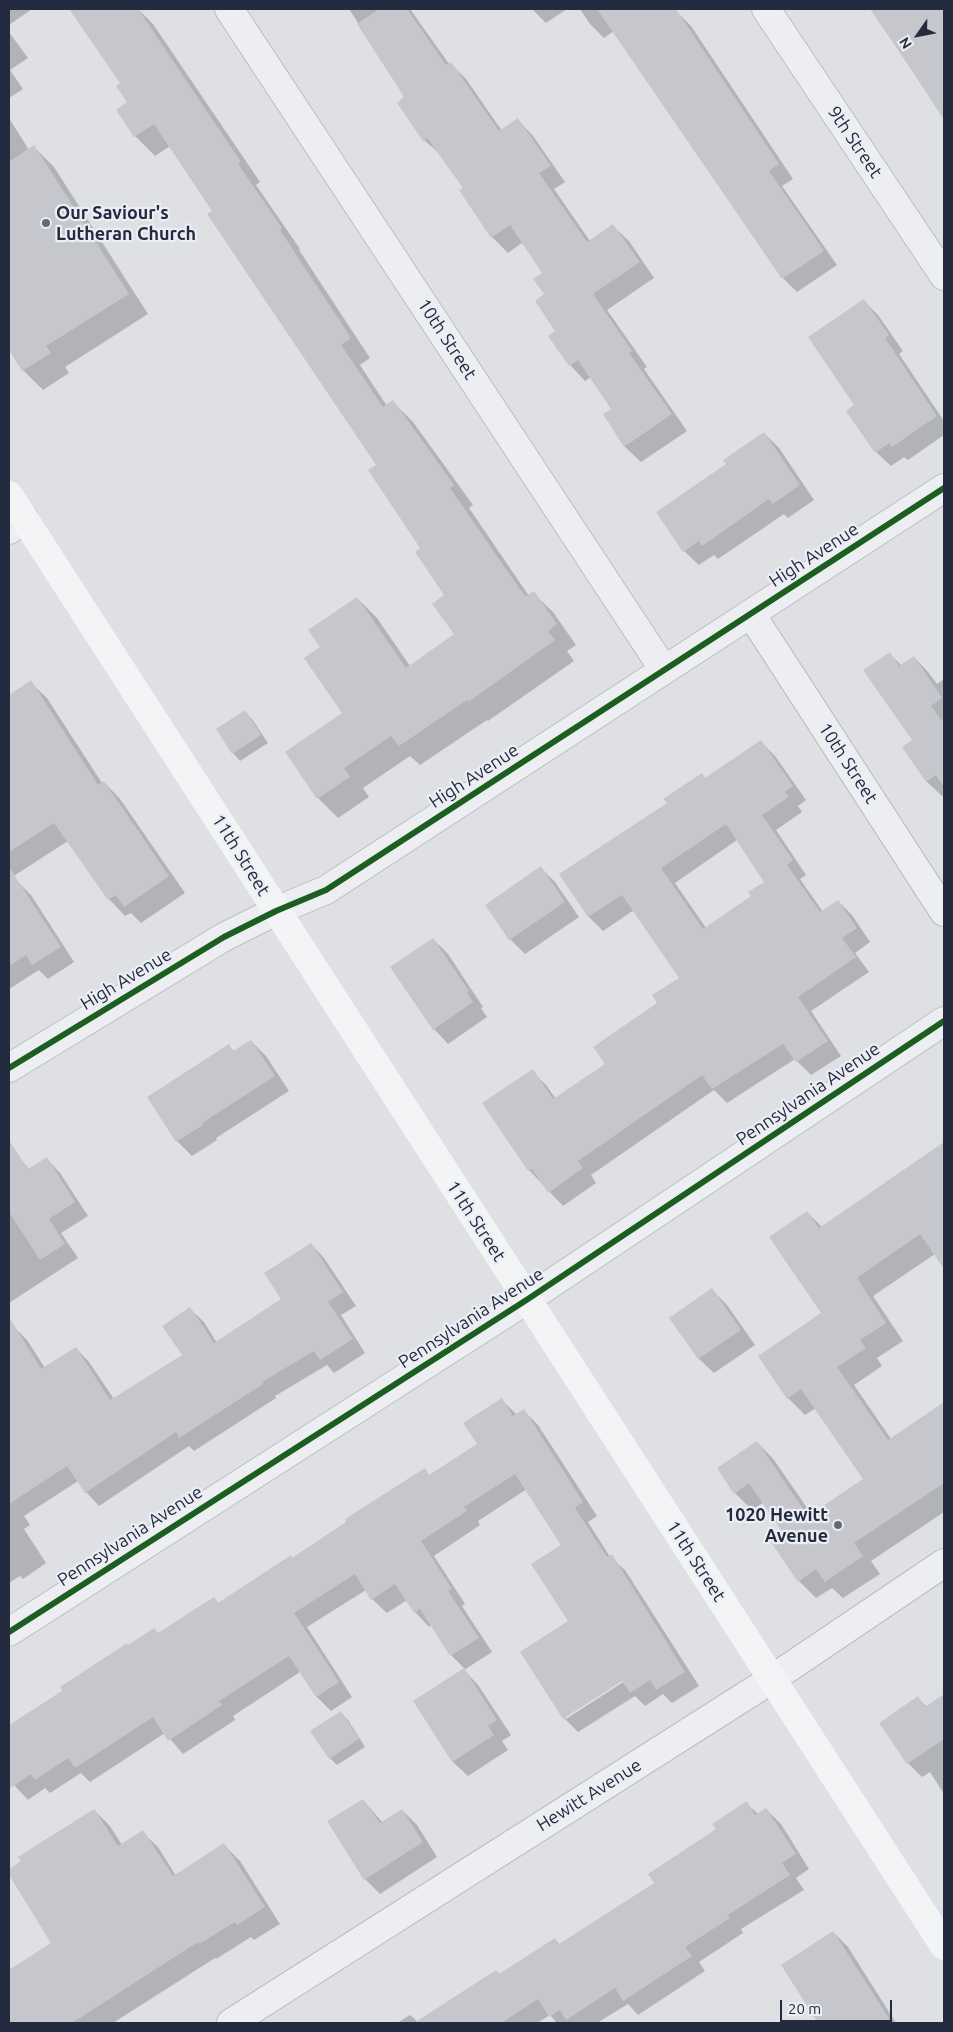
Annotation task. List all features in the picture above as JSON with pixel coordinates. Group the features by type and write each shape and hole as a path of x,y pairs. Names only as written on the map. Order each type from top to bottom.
{"main road":[{"name":"11th Street","path":"9,495 17,525 245,860 276,911 944,1946"}],"street":[{"name":"10th Street","path":"229,9 664,670"},
{"name":"9th Street","path":"766,9 944,276"},
{"name":"High Avenue","path":"9,1068 224,938 276,911 326,890 944,488"},
{"name":"10th Street","path":"751,614 944,912"},
{"name":"Pennsylvania Avenue","path":"9,1632 528,1299 944,1021"},
{"name":"Hewitt Avenue","path":"231,2023 772,1679 944,1563"}],"building":[{"path":"69,9 138,9 241,162 238,164 282,228 280,230 351,338 341,345 383,407 393,400 454,485 450,488 519,588 526,596 534,591 557,624 548,631 555,640 468,702 467,700 399,746 391,736 344,768 350,777 317,799 285,752 342,713 304,658 320,647 308,630 357,597 406,668 454,634 432,604 444,595 415,552 420,548 368,470 376,465 207,214 212,211 154,124 134,137 116,110 127,102 116,86 120,83"},
{"path":"379,9 407,9 446,65 451,62 499,131 518,118 551,166 539,173 587,242 613,224 640,262 593,294 632,351 629,353 672,414 624,447 603,414 611,409 578,360 569,366 548,336 555,331 535,301 544,294 533,279 542,273 510,225 491,238 459,190 463,188 427,138 423,141 397,103 403,98 403,95 357,24"},
{"path":"597,9 676,9 779,164 769,171 824,251 782,279"},
{"path":"870,9 944,9 944,120 909,66"},
{"name":"Our Saviour's Lutheran Church","path":"34,145 129,294 46,346 51,353 22,371 9,350 9,162"},
{"path":"864,299 889,335 885,338 937,416 892,447 889,443 875,453 846,411 854,405 808,337"},
{"path":"764,432 800,485 773,504 769,499 702,546 699,541 683,552 656,512 726,464 723,460"},
{"path":"890,652 899,666 914,656 942,698 931,706 941,720 944,718 944,787 936,775 926,782 902,747 912,740 863,670"},
{"path":"31,680 98,785 104,781 169,876 124,907 116,895 108,900 54,823 9,852 9,695"},
{"path":"245,710 261,735 232,754 216,729"},
{"path":"761,740 793,786 785,792 789,797 762,815 793,860 787,865 820,912 838,900 857,928 842,938 856,957 798,997 828,1041 796,1062 783,1044 712,1089 702,1075 578,1161 583,1168 548,1193 532,1169 528,1171 482,1103 533,1069 553,1099 605,1064 593,1047 657,1003 652,995 679,978 622,895 588,917 559,874 667,803 663,799 702,773 705,778","holes":["726,824 764,882 748,892 751,896 703,929 661,868"]},
{"path":"541,866 565,902 509,940 485,905"},
{"path":"9,867 61,947 32,965 26,955 9,966"},
{"path":"433,938 469,991 467,993 473,1002 433,1030 390,967"},
{"path":"251,1040 275,1076 176,1142 147,1097 229,1044 233,1051"},
{"path":"9,1140 28,1169 47,1157 75,1202 49,1219 65,1244 40,1260 9,1212"},
{"path":"944,1142 944,1269 920,1234 857,1278 886,1323 860,1340 866,1348 837,1367 888,1440 944,1402 944,1483 854,1543 863,1556 825,1582 816,1569 798,1582 771,1542 783,1533 749,1483 734,1494 717,1468 757,1441 808,1516 863,1479 801,1389 787,1399 758,1356 821,1313 769,1237 807,1211 819,1228"},
{"path":"311,1243 343,1292 328,1302 353,1339 320,1360 314,1351 262,1382 263,1384 179,1438 176,1432 85,1493 67,1466 9,1504 9,1317 41,1369 76,1347 110,1400 182,1355 162,1326 190,1307 214,1343 281,1299 264,1273"},
{"path":"712,1288 741,1330 698,1359 669,1318"},
{"path":"502,1398 513,1416 524,1409 583,1502 575,1508 607,1557 612,1554 685,1672 656,1690 650,1680 630,1693 622,1681 563,1719 520,1652 568,1621 531,1564 561,1545 515,1474 464,1507 467,1511 421,1541 452,1589 448,1591 479,1638 450,1656 420,1609 414,1613 395,1584 371,1600 355,1574 294,1613 339,1682 316,1697 289,1656 219,1701 222,1705 168,1741 153,1717 75,1768 68,1758 35,1780 31,1774 9,1789 9,1725 62,1691 60,1687 127,1643 128,1645 154,1628 158,1633 214,1597 218,1603 291,1555 292,1558 346,1522 345,1519 425,1468 429,1475 477,1444 463,1423"},
{"path":"464,1668 497,1720 488,1726 494,1735 452,1762 413,1701"},
{"path":"944,1694 944,1739 907,1764 879,1723 918,1696 925,1707"},
{"path":"341,1711 359,1739 329,1759 310,1731"},
{"path":"363,1799 380,1823 402,1809 423,1842 364,1880 327,1821"},
{"path":"747,1801 755,1815 766,1808 796,1854 782,1863 790,1875 728,1915 730,1918 685,1947 692,1956 623,2001 615,1988 566,2020 560,2010 549,2017 538,1999 501,2023 414,2023 496,1970 499,1974 555,1938 559,1944 654,1883 648,1874 716,1829 712,1824"},
{"path":"94,1809 118,1846 143,1830 173,1876 224,1843 265,1907 237,1925 235,1922 199,1944 198,1942 72,2023 9,2023 9,1970 51,1943 9,1875 9,1869 21,1861 18,1857"},
{"path":"833,1931 892,2023 818,2023 781,1965"}],"cycle path":[{"path":"9,1068 224,937 276,911 326,890 944,488"},
{"path":"9,1632 528,1299 944,1021"}],"place":[{"name":"Our Saviour's Lutheran Church","path":"46,223"},
{"name":"1020 Hewitt Avenue","path":"838,1525"}]}
